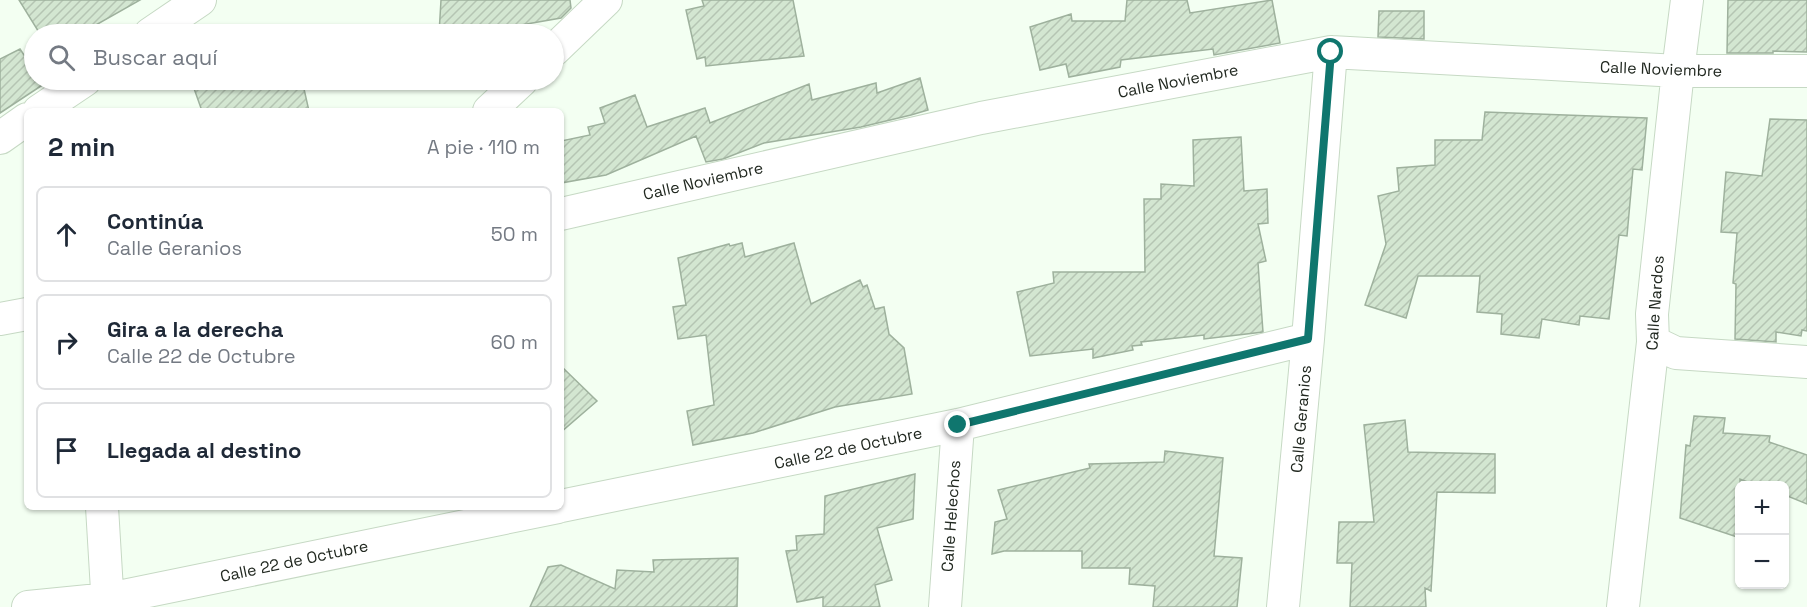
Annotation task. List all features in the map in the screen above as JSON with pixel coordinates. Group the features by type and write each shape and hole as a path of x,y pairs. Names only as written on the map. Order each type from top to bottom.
{"street":[{"path":"165,24 200,0"},
{"path":"564,40 606,0"},
{"name":"Calle Nardos","path":"1623,607 1653,342 1652,314 1687,0"},
{"name":"Calle Noviembre","path":"564,213 981,118 1331,52 1678,71 1807,71"},
{"name":"Calle Geranios","path":"1283,607 1308,339 1331,52"},
{"path":"44,108 70,90"},
{"path":"492,108 511,90"},
{"path":"0,138 24,122"},
{"path":"0,319 24,315"},
{"name":"Calle 22 de Octubre","path":"564,506 958,425 1308,339"},
{"path":"1653,342 1676,353 1807,362"},
{"name":"Calle Helechos","path":"945,607 958,425"},
{"path":"102,510 109,603"},
{"name":"Calle 22 de Octubre","path":"28,607 109,603 545,510"}],"building":[{"path":"19,0 140,0 98,24 34,24"},
{"path":"441,0 570,0 571,8 561,18 527,24 440,24"},
{"path":"702,0 793,0 804,56 706,66 705,57 697,59 686,10 704,6"},
{"path":"1127,0 1187,0 1190,13 1272,0 1280,43 1214,55 1213,49 1121,60 1120,67 1069,77 1066,64 1040,70 1030,27 1071,14 1072,21 1125,21"},
{"path":"1728,0 1807,0 1807,52 1727,53"},
{"path":"1379,11 1424,11 1424,39 1378,37"},
{"path":"20,49 24,55 24,90 35,90 0,113 0,59"},
{"path":"920,78 928,110 861,127 764,143 723,159 706,162 696,136 606,175 564,182 564,140 590,135 588,127 605,123 600,108 635,95 647,127 705,108 710,123 809,84 812,100 876,83 877,93"},
{"path":"195,90 304,90 308,108 201,108"},
{"path":"1485,112 1647,118 1642,170 1633,169 1627,236 1619,235 1609,319 1580,316 1579,325 1542,319 1539,338 1501,334 1502,314 1477,312 1480,276 1418,276 1406,318 1365,305 1386,244 1378,196 1399,191 1397,168 1435,165 1435,140 1482,140"},
{"path":"1770,119 1807,120 1807,331 1802,330 1801,336 1776,332 1776,342 1735,339 1736,284 1733,283 1737,233 1721,232 1726,172 1762,176"},
{"path":"1241,137 1244,191 1267,189 1268,223 1258,224 1266,261 1258,263 1263,332 1204,339 1204,335 1141,342 1142,345 1132,346 1133,350 1093,358 1093,349 1030,356 1017,292 1054,283 1053,272 1145,272 1144,199 1161,199 1161,184 1194,186 1193,140"},
{"path":"742,243 745,257 794,243 811,304 860,280 863,287 867,285 875,309 884,307 889,334 904,348 912,394 835,407 753,433 693,445 687,411 714,405 706,335 678,339 673,307 686,305 678,258 729,244 730,246"},
{"path":"564,369 597,401 564,429"},
{"path":"1694,416 1725,418 1723,433 1770,436 1769,442 1807,455 1807,504 1789,497 1789,481 1740,479 1740,481 1735,481 1735,536 1680,518 1686,445 1690,446"},
{"path":"1405,420 1408,452 1495,454 1495,493 1437,492 1431,591 1425,588 1426,607 1350,607 1352,563 1337,563 1339,522 1374,522 1364,425"},
{"path":"1165,451 1223,458 1214,556 1242,558 1237,607 1153,607 1155,586 1129,584 1130,568 1082,568 1082,551 1004,551 992,554 995,522 1007,519 998,490 1090,468 1089,464 1164,462"},
{"path":"915,474 913,519 877,528 892,580 875,585 880,607 823,607 823,597 797,602 786,551 797,550 796,536 824,534 825,496"},
{"path":"738,558 737,607 530,607 548,567 561,565 615,589 617,570 654,572 653,560"}],"route":[{"path":"958,425 1308,339 1331,52"}]}
